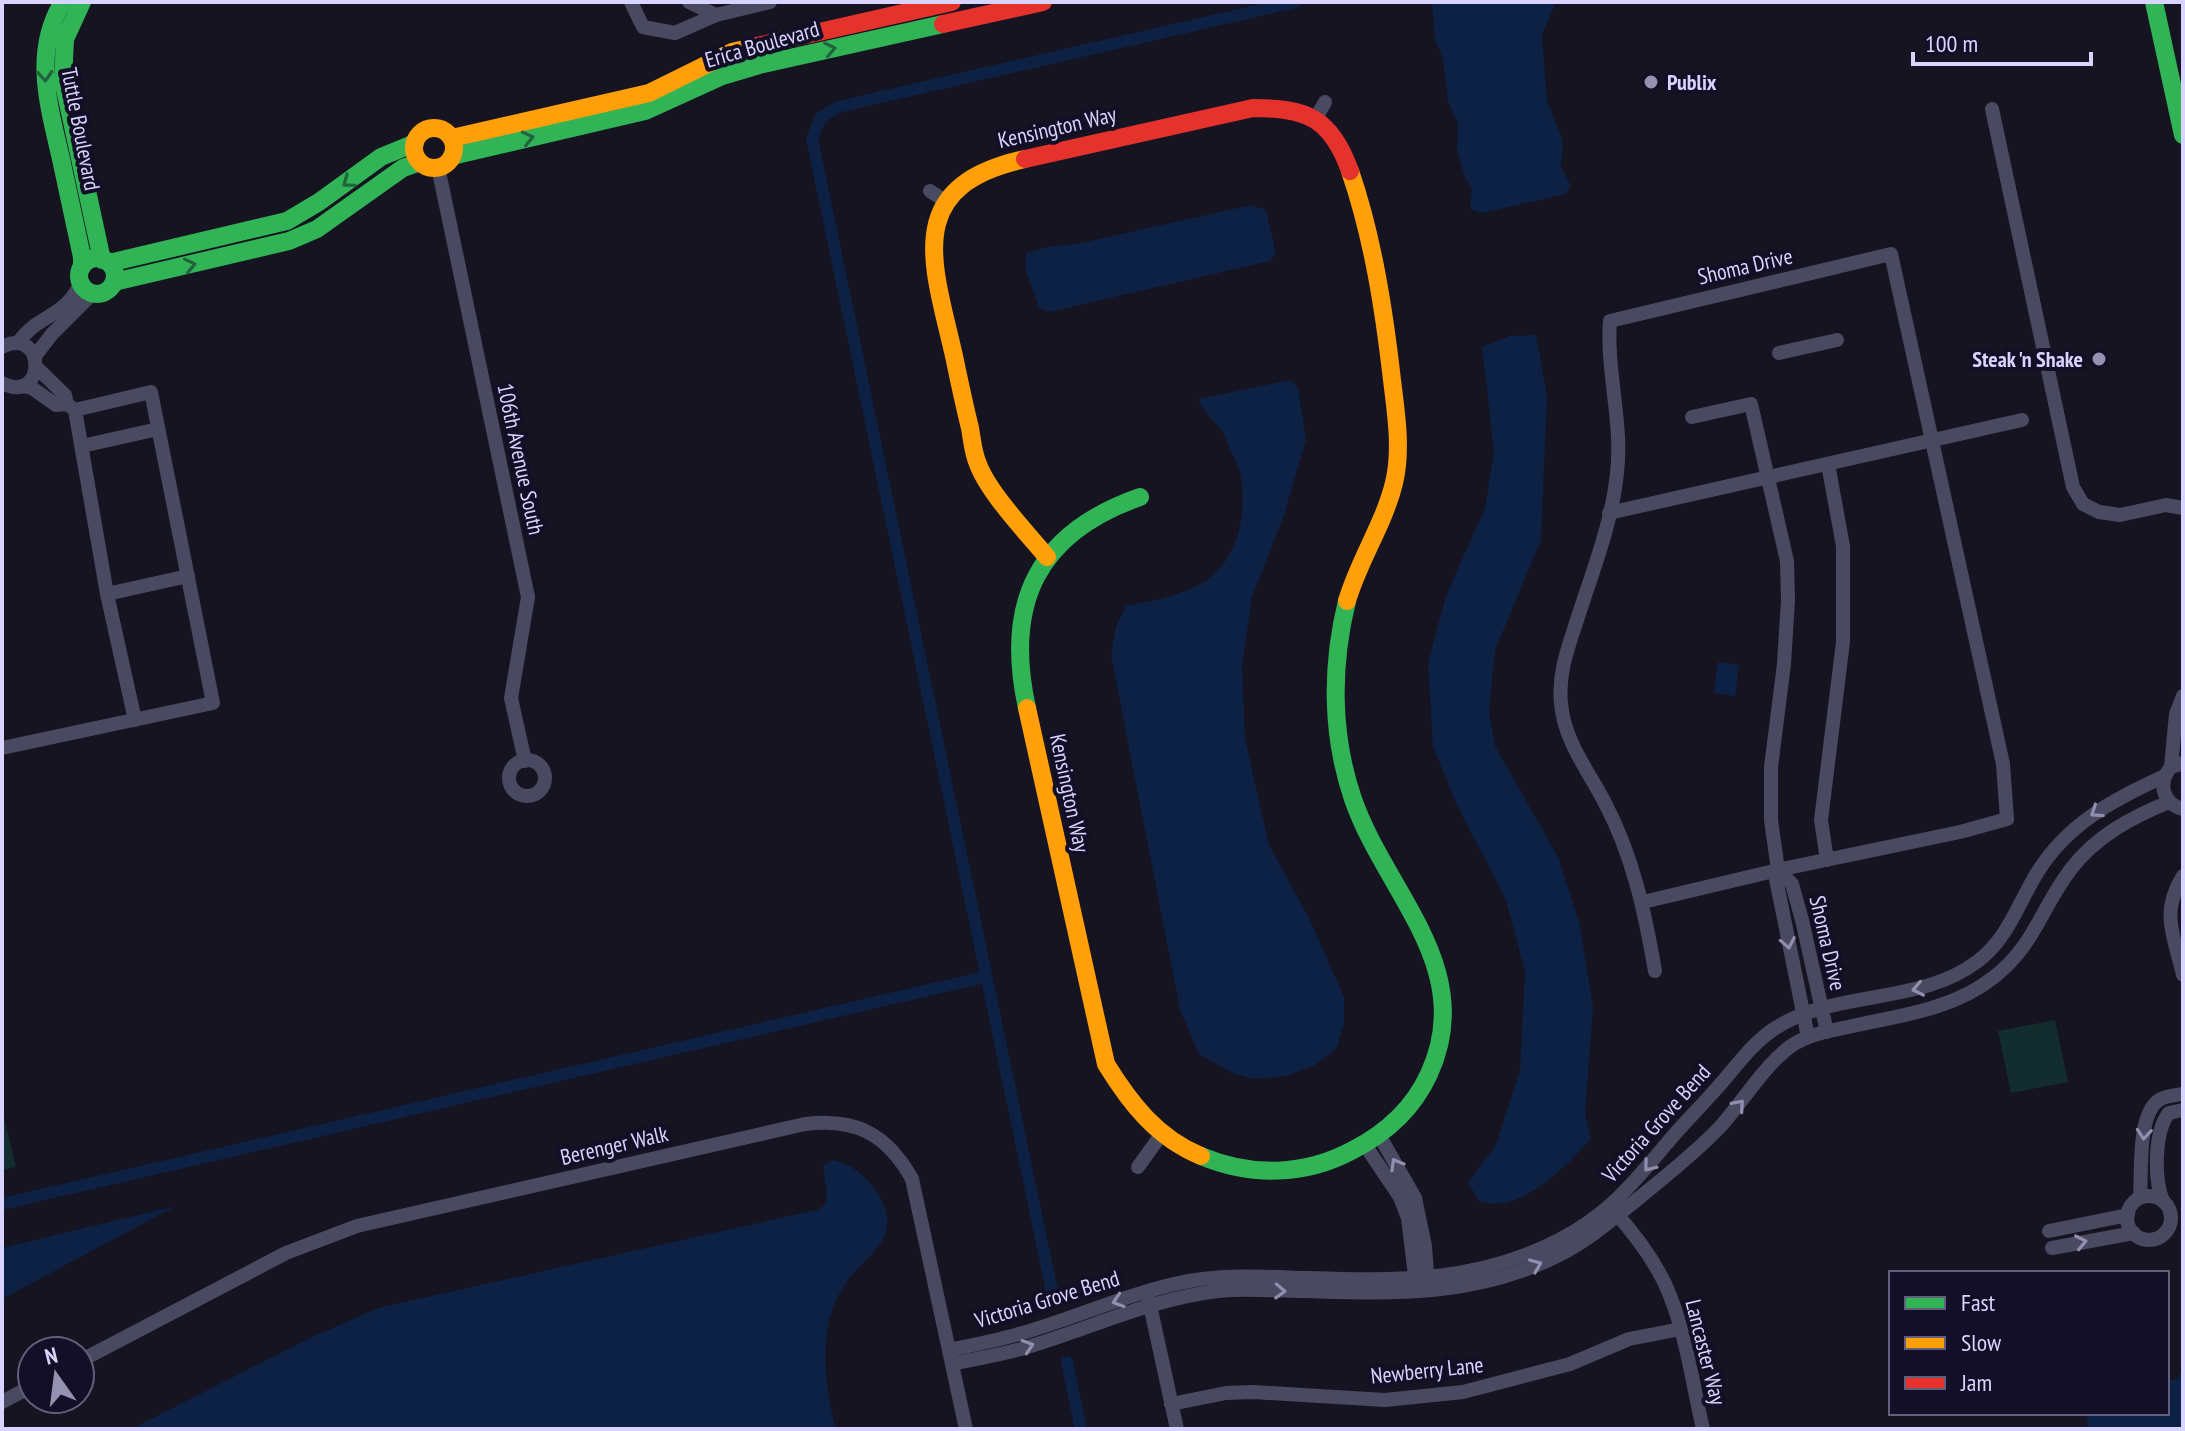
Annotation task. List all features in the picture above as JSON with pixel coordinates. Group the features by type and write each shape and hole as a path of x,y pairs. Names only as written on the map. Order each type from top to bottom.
{"street":[{"name":"Tuttle Boulevard","path":"63,2 55,14 48,38 44,58 45,86 85,281"},
{"name":"Tuttle Boulevard","path":"82,2 64,35 61,54 63,80 109,268"},
{"path":"631,2 643,27 675,33 716,15 770,2"},
{"path":"689,2 716,15"},
{"name":"Erica Boulevard","path":"109,268 289,241 317,229 403,168 649,93 732,52 952,2"},
{"name":"Erica Boulevard","path":"440,156 645,111 722,76 759,65 1043,2"},
{"path":"2154,2 2183,135"},
{"name":"Kensington Way","path":"1253,108 1321,110 1344,150 1363,215 1384,321 1398,450 1392,492 1361,560 1342,622 1335,685 1340,749 1369,840 1423,933 1435,963 1442,994 1441,1036 1428,1076 1405,1112 1372,1140 1334,1161 1312,1168 1267,1172 1222,1165 1201,1158 1161,1135 1129,1103 1106,1064 1020,676 1018,634 1022,613 1036,574 1047,557 1010,513 978,465 933,265 938,196 996,165 1253,108"},
{"path":"1992,109 2073,487 2083,504 2099,512 2120,515 2166,505 2183,508"},
{"path":"441,129 440,156 414,150 415,143 422,132 441,129"},
{"path":"22,386 33,376 35,362 85,281 91,260 109,268 287,221 381,157 415,143"},
{"name":"106th Avenue South","path":"440,156 528,597 511,698 525,761"},
{"name":"Shoma Drive","path":"1643,902 2007,819 2003,764 1891,254 1610,321 1609,340 1616,392 1617,472 1609,513 1561,670 1561,704 1568,736 1605,802 1627,852 1643,902 1655,971"},
{"path":"85,281 107,291 109,268"},
{"path":"2,347 18,343 31,328 58,313 85,281"},
{"path":"1779,353 1837,340"},
{"path":"18,343 31,350 35,362 65,395 71,407 82,446 107,594 135,720"},
{"path":"2,383 32,388 56,405 71,407 151,392 213,703 2,748"},
{"name":"Shoma Drive","path":"1692,417 1751,404 1787,561 1788,600 1784,664 1771,767 1771,820 1778,870 1776,879 1808,1037"},
{"path":"1609,513 2022,420"},
{"path":"82,446 158,429"},
{"path":"1827,860 1821,820 1843,642 1843,546 1828,464"},
{"path":"1047,557 1092,517 1140,497"},
{"path":"107,594 188,576"},
{"path":"2179,809 2163,787 2173,768 2170,758 2179,742 2176,714 2183,696"},
{"name":"Victoria Grove Bend","path":"1614,1212 1632,1186 1755,1046 1772,1031 1803,1015 1929,987 1978,962 2014,919 2035,875 2051,851 2069,833 2097,810 2173,768"},
{"name":"Victoria Grove Bend","path":"951,1357 1148,1298 1189,1281 1251,1276 1387,1280 1422,1285 1529,1253 1559,1240 1614,1212 1686,1162 1754,1087 1767,1068 1780,1055 1808,1037 1933,1008 1990,980 2021,952 2069,871 2087,851 2131,819 2179,809"},
{"name":"Shoma Drive","path":"1778,870 1792,884 1827,1032"},
{"path":"2183,876 2174,891 2169,911 2183,975"},
{"path":"2183,1094 2159,1100 2143,1124 2140,1196 2130,1207 2128,1215 2129,1225 2142,1240 2160,1238 2167,1231 2169,1211 2158,1181 2159,1131 2169,1113 2183,1110"},
{"name":"Berenger Walk","path":"96,1353 286,1253 357,1226 823,1122 859,1127 893,1150 904,1165 917,1196 966,1429"},
{"path":"1138,1167 1161,1135"},
{"path":"1372,1140 1408,1218 1422,1285"},
{"path":"2140,1196 2156,1196 2163,1201"},
{"name":"Lancaster Way","path":"1614,1212 1655,1265 1670,1296 1681,1329 1703,1429"},
{"path":"2049,1231 2128,1215"},
{"path":"2052,1248 2134,1233"},
{"path":"1148,1298 1177,1429"},
{"name":"Newberry Lane","path":"1171,1404 1239,1392 1385,1400 1463,1392 1539,1374 1629,1339 1681,1329"}],"green space":[{"path":"2055,1020 2068,1082 2011,1093 1998,1031"},
{"path":"2,1109 16,1167 2,1170"}],"water":[{"path":"1556,2 1542,35 1547,101 1563,141 1561,167 1571,186 1566,194 1481,213 1470,209 1472,188 1465,178 1457,150 1458,124 1448,102 1443,59 1435,40 1432,4"},
{"path":"1251,205 1266,210 1276,254 1270,261 1049,312 1039,307 1026,272 1026,253"},
{"path":"1536,335 1547,396 1541,540 1495,650 1489,712 1495,746 1558,857 1579,921 1593,1007 1585,1113 1591,1139 1541,1186 1526,1195 1495,1204 1479,1201 1468,1182 1495,1147 1520,1070 1525,972 1506,900 1457,805 1433,747 1428,663 1446,596 1485,508 1494,452 1482,347 1510,336"},
{"path":"1290,380 1298,388 1306,440 1283,518 1252,597 1242,666 1245,739 1269,845 1310,920 1344,997 1344,1024 1337,1048 1315,1065 1286,1076 1254,1079 1234,1074 1199,1054 1180,1010 1111,655 1116,627 1126,606 1171,596 1197,586 1222,565 1237,537 1242,505 1240,473 1223,433 1199,399"},
{"path":"1718,662 1739,665 1735,696 1714,693"},
{"path":"832,1160 864,1176 880,1197 887,1220 884,1238 848,1280 831,1314 826,1372 836,1429 131,1429 310,1338 378,1308 816,1210 826,1201 823,1166"},
{"path":"176,1206 2,1299 2,1248"},
{"path":"2183,1369 2183,1429 2088,1429 2087,1415 2169,1415 2169,1381 2177,1379"}],"waterway":[{"path":"1053,1296 812,139 820,118 838,107 1295,2"},
{"path":"2,1204 985,977"},
{"path":"1067,1362 1081,1429"}],"traffic: fast":[{"path":"63,2 48,40 46,79 82,267"},
{"path":"82,2 65,39 63,80 102,260"},
{"path":"2154,2 2183,135"},
{"path":"452,156 645,111 722,76 759,65 943,24"},
{"path":"109,263 287,221 381,157 415,143"},
{"path":"114,282 289,241 317,229 403,168 420,162"},
{"path":"97,258 109,264 115,276 109,288 97,294 85,288 79,276 85,264 97,258"},
{"path":"1027,708 1020,636 1025,605 1036,577 1053,552 1076,530 1105,512 1140,497"},
{"path":"1201,1156 1239,1168 1278,1171 1335,1159 1377,1136 1407,1109 1429,1074 1441,1036 1442,999 1435,965 1421,932 1367,833 1346,775 1337,725 1336,675 1347,601"}],"traffic: slow":[{"path":"452,138 649,93 732,52 757,46"},
{"path":"434,128 448,134 454,148 448,162 434,168 420,162 414,148 420,134 434,128"},
{"path":"1025,159 985,171 959,188 943,209 935,233 935,260 976,460 999,499 1047,557"},
{"path":"1347,601 1390,498 1398,445 1381,301 1365,222 1350,171"},
{"path":"1027,708 1106,1064 1146,1118 1171,1140 1201,1156"}],"traffic: jam":[{"path":"757,46 952,2"},
{"path":"943,24 1043,2"},
{"path":"1025,159 1253,108 1288,110 1315,120 1334,139 1350,171"}],"place":[{"name":"Publix","path":"1651,82"},
{"name":"Steak 'n Shake","path":"2099,359"}]}
